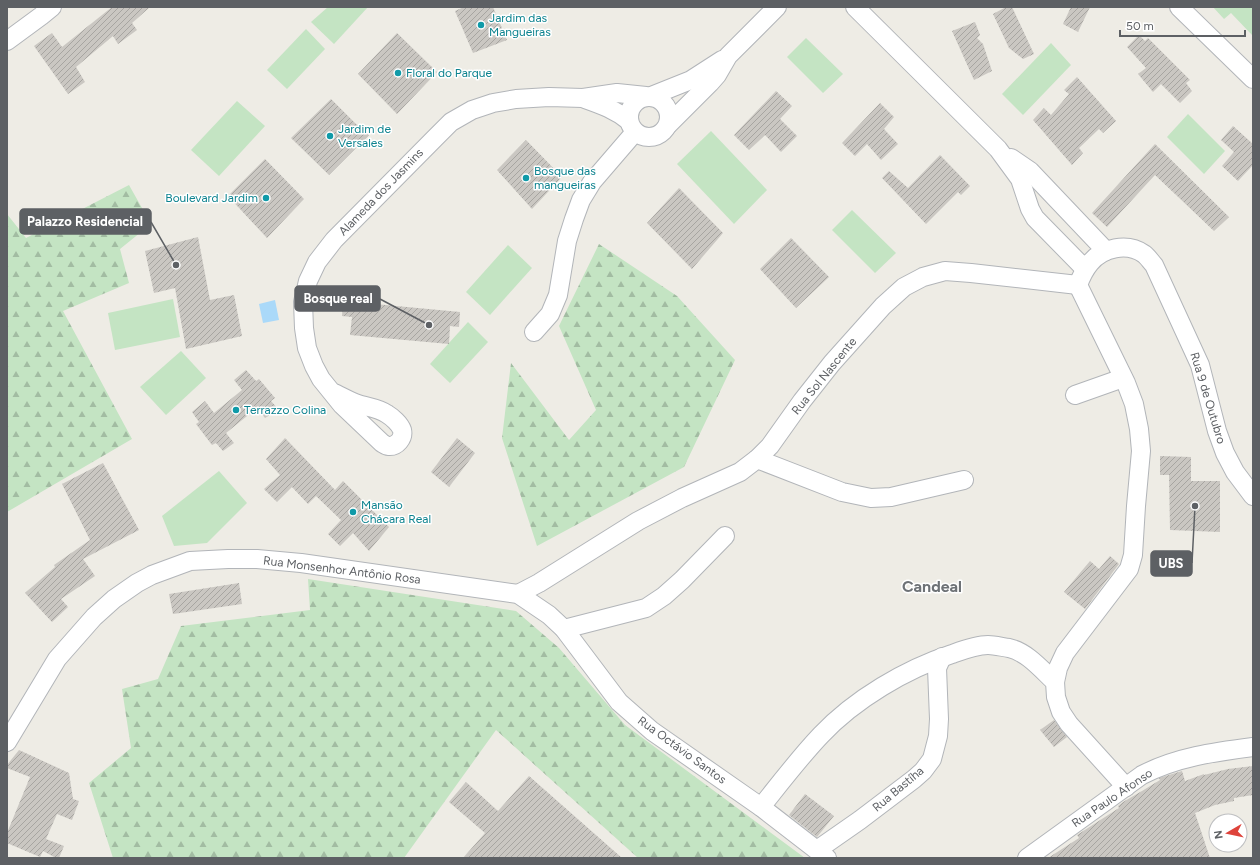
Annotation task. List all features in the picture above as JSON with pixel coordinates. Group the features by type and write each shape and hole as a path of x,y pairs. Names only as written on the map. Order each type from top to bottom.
{"street":[{"path":"7,41 52,7"},
{"path":"649,96 659,98 665,103 669,110 670,118 664,132 657,136 650,137 642,136 632,126 629,112 633,105 639,99 691,80 728,56 777,7"},
{"path":"855,7 998,149 1020,179 1030,209 1035,218 1082,277 1134,404 1139,429 1141,451 1133,555 1129,569 1065,653 1058,668 1055,682 1056,697 1061,712 1069,724 1126,787"},
{"path":"1179,7 1253,78"},
{"path":"668,125 717,75 728,56"},
{"name":"Alameda dos Jasmins","path":"332,392 347,400 386,413 402,429 402,436 399,442 388,446 382,443 342,405 332,392 322,379 314,366 307,348 304,328 303,302 308,281 317,262 334,240 436,136 451,122 472,110 493,103 516,99 549,97 583,98 617,94 649,96"},
{"name":"Alameda dos Jasmins","path":"583,98 609,107 619,113 632,126"},
{"path":"534,332 550,314 558,295 567,241 581,200 632,126"},
{"path":"998,149 1030,171 1106,250 1097,255 1082,277"},
{"name":"Rua 9 de Outubro","path":"1106,250 1117,248 1136,250 1144,254 1154,265 1200,365 1217,431 1225,453 1235,472 1253,496"},
{"name":"Rua Sol Nascente","path":"518,594 539,583 638,521 682,498 740,472 757,459 770,446 802,401 832,363 884,306 904,287 923,277 945,271 1082,277"},
{"path":"1075,395 1123,378"},
{"path":"360,423 371,407"},
{"path":"757,459 842,492 871,498 891,497 964,480"},
{"path":"564,629 646,608 664,596 682,580 725,536"},
{"name":"Rua Monsenhor Antônio Rosa","path":"7,742 57,659 94,617 114,599 136,583 190,561 257,559 301,563 518,594"},
{"name":"Rua Octávio Santos","path":"518,594 549,616 564,629 619,702 636,718 652,731 761,807 822,854"},
{"path":"761,807 795,763 822,734 848,711 874,692 919,666 966,649 987,645 1010,648 1022,653 1055,682"},
{"name":"Rua Bastíha","path":"822,854 860,820 914,779 923,771 932,759 938,736 938,668 942,657"},
{"name":"Rua Paulo Afonso","path":"1026,858 1142,775 1152,770 1178,760 1204,754 1253,747"}],"green space":[{"path":"328,7 368,7 334,44 311,22"},
{"path":"1213,7 1253,7 1253,36 1231,13 1224,19"},
{"path":"306,29 325,49 287,89 267,70"},
{"path":"806,38 843,74 823,93 787,57"},
{"path":"1051,43 1071,65 1023,115 1002,94"},
{"path":"237,101 265,126 219,176 191,150"},
{"path":"1188,114 1225,151 1204,174 1167,137"},
{"path":"711,131 767,190 734,224 677,164"},
{"path":"129,185 151,224 120,249 129,283 63,311 132,439 7,512 7,214 26,238"},
{"path":"852,210 896,253 875,273 832,230"},
{"path":"599,244 677,296 735,360 684,467 537,546 502,438 511,363 569,440 596,410 559,326"},
{"path":"508,245 532,268 490,315 466,292"},
{"path":"173,299 180,337 115,350 108,313"},
{"path":"468,322 488,342 450,383 430,364"},
{"path":"181,351 206,378 166,415 140,387"},
{"path":"219,471 247,503 207,543 174,546 162,516"},
{"path":"308,579 516,611 559,648 625,725 805,858 638,858 496,730 404,858 113,858 89,783 131,748 122,689 158,679 181,626 310,610"}],"water":[{"path":"275,300 279,320 263,323 259,304"}],"building":[{"path":"112,7 150,7 132,23 137,30 118,44 113,36 76,67 85,82 68,94 34,46 52,33 62,47"},
{"name":"Jardim das Mangueiras","path":"464,7 493,7 507,40 473,53 455,11"},
{"path":"1006,7 1012,7 1034,54 1023,59 1009,48 993,14"},
{"path":"1071,7 1090,7 1078,32 1063,24"},
{"path":"975,22 980,35 977,38 983,44 992,71 974,80 952,31"},
{"name":"Floral do Parque","path":"397,33 437,72 397,114 358,74"},
{"path":"1139,35 1145,41 1148,38 1190,80 1186,83 1192,91 1180,103 1161,84 1153,92 1138,74 1146,68 1127,47"},
{"path":"1077,77 1116,121 1103,133 1099,129 1079,148 1083,153 1072,165 1033,120 1044,108 1051,115 1069,94 1064,90"},
{"path":"776,91 792,106 780,119 797,136 781,152 765,135 749,150 734,135"},
{"name":"Jardim de Versales","path":"331,99 369,135 329,175 291,138"},
{"path":"880,103 894,117 884,129 898,144 881,160 867,144 855,156 842,143"},
{"path":"1233,126 1253,144 1253,165 1238,181 1222,166 1234,152 1221,140"},
{"name":"Bosque das mangueiras","path":"526,140 562,177 532,209 497,170"},
{"path":"1155,144 1229,217 1214,231 1155,175 1107,227 1092,213"},
{"path":"940,155 970,186 961,195 958,192 926,224 882,178 889,171 908,188"},
{"name":"Boulevard Jardim","path":"265,159 304,199 267,238 228,196"},
{"path":"679,188 723,233 692,269 647,223"},
{"path":"198,237 210,300 234,295 242,336 186,349 175,288 154,293 145,251"},
{"path":"791,238 829,277 796,308 760,269"},
{"path":"343,301 460,312 459,327 450,326 449,344 350,335 352,317 342,316"},
{"name":"Terrazzo Colina","path":"246,370 256,381 259,379 275,398 271,401 278,409 265,418 257,408 226,433 234,443 223,451 216,443 212,445 196,424 199,422 192,412 205,401 214,413 242,390 234,380"},
{"path":"285,438 335,490 343,481 389,527 369,551 353,533 340,546 328,534 341,520 316,496 308,504 292,487 277,502 264,489 280,475 266,459"},
{"path":"457,438 475,453 449,487 431,472"},
{"path":"1160,456 1191,457 1191,481 1220,481 1220,532 1170,530 1169,475 1160,475"},
{"path":"103,463 139,530 83,559 95,576 61,599 68,607 52,622 25,593 55,567 54,565 90,540 62,484"},
{"path":"1110,556 1119,564 1085,609 1064,592 1090,561 1099,569"},
{"path":"239,583 242,604 173,614 169,594"},
{"path":"1054,720 1067,737 1054,747 1040,730"},
{"path":"19,750 69,773 73,799 79,801 72,820 57,814 46,839 64,846 59,858 56,858 43,851 40,857 7,843 7,833 30,777 7,768 7,765"},
{"path":"1253,766 1253,795 1234,798 1234,801 1215,805 1195,813 1210,858 1048,858 1079,838 1077,835 1119,808 1118,806 1123,802 1160,780 1159,778 1182,771 1185,781 1204,774"},
{"path":"529,776 622,858 463,858 485,833 449,802 466,782 498,811"},
{"path":"805,794 834,816 817,837 789,815"}],"place":[{"name":"Jardim das Mangueiras","path":"481,25"},
{"name":"Floral do Parque","path":"398,73"},
{"name":"Jardim de Versales","path":"330,136"},
{"name":"Bosque das mangueiras","path":"526,178"},
{"name":"Boulevard Jardim","path":"266,198"},
{"name":"Palazzo Residencial","path":"176,265"},
{"name":"Bosque real","path":"429,325"},
{"name":"Terrazzo Colina","path":"236,410"},
{"name":"UBS","path":"1195,506"},
{"name":"Mansão Chácara Real","path":"353,512"}],"district":[{"name":"Candeal","path":"932,586"}]}
